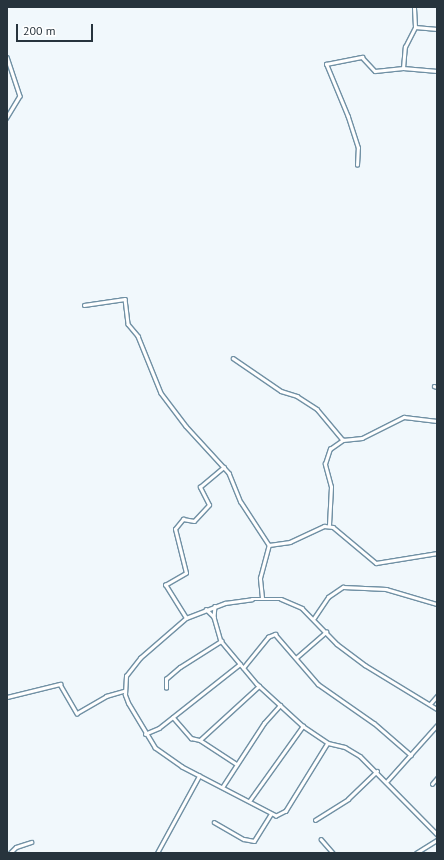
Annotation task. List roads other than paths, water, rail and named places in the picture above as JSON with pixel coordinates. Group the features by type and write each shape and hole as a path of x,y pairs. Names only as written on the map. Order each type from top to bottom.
{"street":[{"path":"403,68 405,47 416,27 414,7"},
{"path":"416,27 437,29"},
{"path":"7,57 20,96 7,118"},
{"path":"357,165 358,148 348,117 325,66 362,57 374,71 403,68 437,72"},
{"path":"84,306 125,299 128,324 138,336 161,393 186,426 224,467 269,545 260,578 262,598"},
{"path":"233,358 282,391 297,396 317,409 344,440"},
{"path":"329,525 331,487 325,464 330,449 344,440 362,438 404,417 437,420"},
{"path":"186,618 165,585 186,573 175,529 183,519 194,521 209,505 200,487 224,467"},
{"path":"269,545 290,542 329,525"},
{"path":"329,525 376,563 437,553"},
{"path":"314,618 328,596 343,587 386,589 437,604"},
{"path":"328,743 284,814 279,816 271,814 250,800 199,776 164,755 145,734 124,691 126,676 132,668 186,618 205,609 262,598 287,600 314,618 326,632 365,665 437,709"},
{"path":"216,606 214,617 221,641 259,686 303,726 328,743 345,747 377,771 437,834"},
{"path":"205,609 214,617"},
{"path":"296,658 326,632"},
{"path":"243,668 273,634 318,684 374,723 411,754"},
{"path":"166,688 166,679 180,667 221,641"},
{"path":"145,734 172,717 240,664"},
{"path":"7,697 60,684 77,712 106,696 124,691"},
{"path":"200,740 259,686"},
{"path":"430,704 437,696"},
{"path":"223,786 235,763 280,706"},
{"path":"172,717 191,738 200,740 235,763"},
{"path":"387,781 437,725"},
{"path":"250,800 303,726"},
{"path":"316,820 348,799 377,771"},
{"path":"158,853 199,776"},
{"path":"432,784 437,778"},
{"path":"214,822 244,839 254,841 271,814"},
{"path":"321,839 332,853"},
{"path":"416,853 437,840"},
{"path":"10,853 16,847 31,842"}]}
